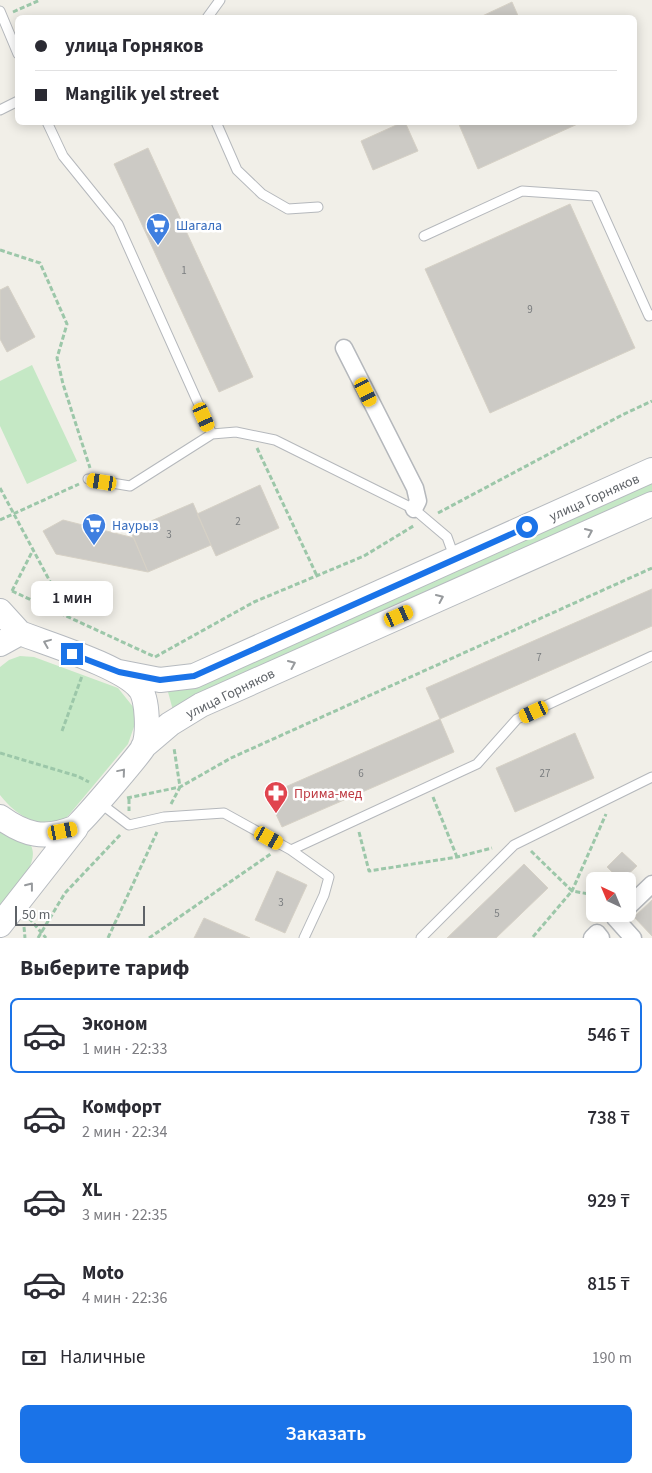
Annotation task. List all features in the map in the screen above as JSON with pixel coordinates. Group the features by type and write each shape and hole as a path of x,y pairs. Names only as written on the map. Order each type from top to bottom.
{"street":[{"path":"344,348 415,488 420,514"},
{"name":"улица Горняков","path":"119,672 160,680 194,676 652,470"},
{"name":"улица Горняков","path":"0,925 76,828 143,747 170,724 201,705 652,504"},
{"path":"0,612 20,633 119,672 140,689 147,709 143,747"},
{"path":"0,644 20,633"},
{"path":"0,817 13,826 36,836 76,828"},
{"path":"636,899 652,884"},
{"path":"619,922 633,938"},
{"path":"592,938 596,933 601,938"}],"lane":[{"path":"209,15 220,0"},
{"path":"1,14 15,47"},
{"path":"0,110 15,102"},
{"path":"49,125 63,156 118,224 212,434"},
{"path":"217,125 237,170 262,194 288,209 318,207"},
{"path":"424,236 522,191 595,196 649,316 652,315"},
{"path":"88,479 130,486 212,434 236,432 275,440 420,514 447,537 455,559"},
{"path":"287,848 477,764 517,720 652,656"},
{"path":"421,938 514,845 652,777"},
{"path":"98,801 129,825 164,816 224,813 287,848 329,877 324,895 304,938"}],"path":[{"path":"1,14 40,0"},
{"path":"0,250 40,263 67,324 58,358 63,384 90,468 88,479 0,520"},
{"path":"33,550 12,591 155,657 254,602 364,556 420,514 652,402"},
{"path":"251,435 317,576"},
{"path":"0,488 69,617"},
{"path":"108,938 164,816 180,787 231,758 652,568"},
{"path":"62,731 101,632"},
{"path":"428,786 458,857"},
{"path":"586,894 572,892 614,795"},
{"path":"38,938 65,893 129,825 129,799"},
{"path":"150,938 287,848"},
{"path":"23,913 42,930 46,938"}],"green space":[{"path":"32,365 77,461 27,484 0,426 0,381"},
{"path":"652,481 652,492 174,714 168,692 199,685"},
{"path":"20,656 34,657 118,688 134,708 136,721 128,744 68,816 57,825 25,817 13,809 0,795 0,667 9,660"},
{"path":"0,831 23,838 31,845 33,853 31,863 20,883 0,907"}],"building":[{"path":"512,2 518,15 484,15"},
{"path":"396,125 406,125 418,151 373,170 361,141"},
{"path":"459,125 575,125 478,169"},
{"path":"148,148 253,377 219,392 114,164"},
{"path":"570,204 635,348 490,413 425,269"},
{"path":"8,286 35,337 7,352 0,339 0,290"},
{"path":"260,485 279,528 216,556 197,514"},
{"path":"193,503 211,545 148,572 130,530"},
{"name":"Наурыз","path":"63,520 134,538 148,572 56,554 43,531"},
{"path":"652,589 652,626 440,719 426,688"},
{"path":"440,719 454,752 282,827 267,795"},
{"path":"575,733 594,778 515,812 496,768"},
{"path":"622,852 637,866 631,872 612,872 607,867"},
{"path":"524,864 548,888 496,938 447,938"},
{"path":"277,871 307,885 285,933 255,920"},
{"path":"652,900 652,936 636,919 636,915"},
{"path":"204,918 250,938 194,938"}],"place":[{"name":"Шагала","path":"158,246"},
{"name":"Наурыз","path":"94,546"},
{"name":"Прима-мед","path":"276,814"}],"route":[{"path":"72,654 119,672 160,680 194,676 527,527"}]}
